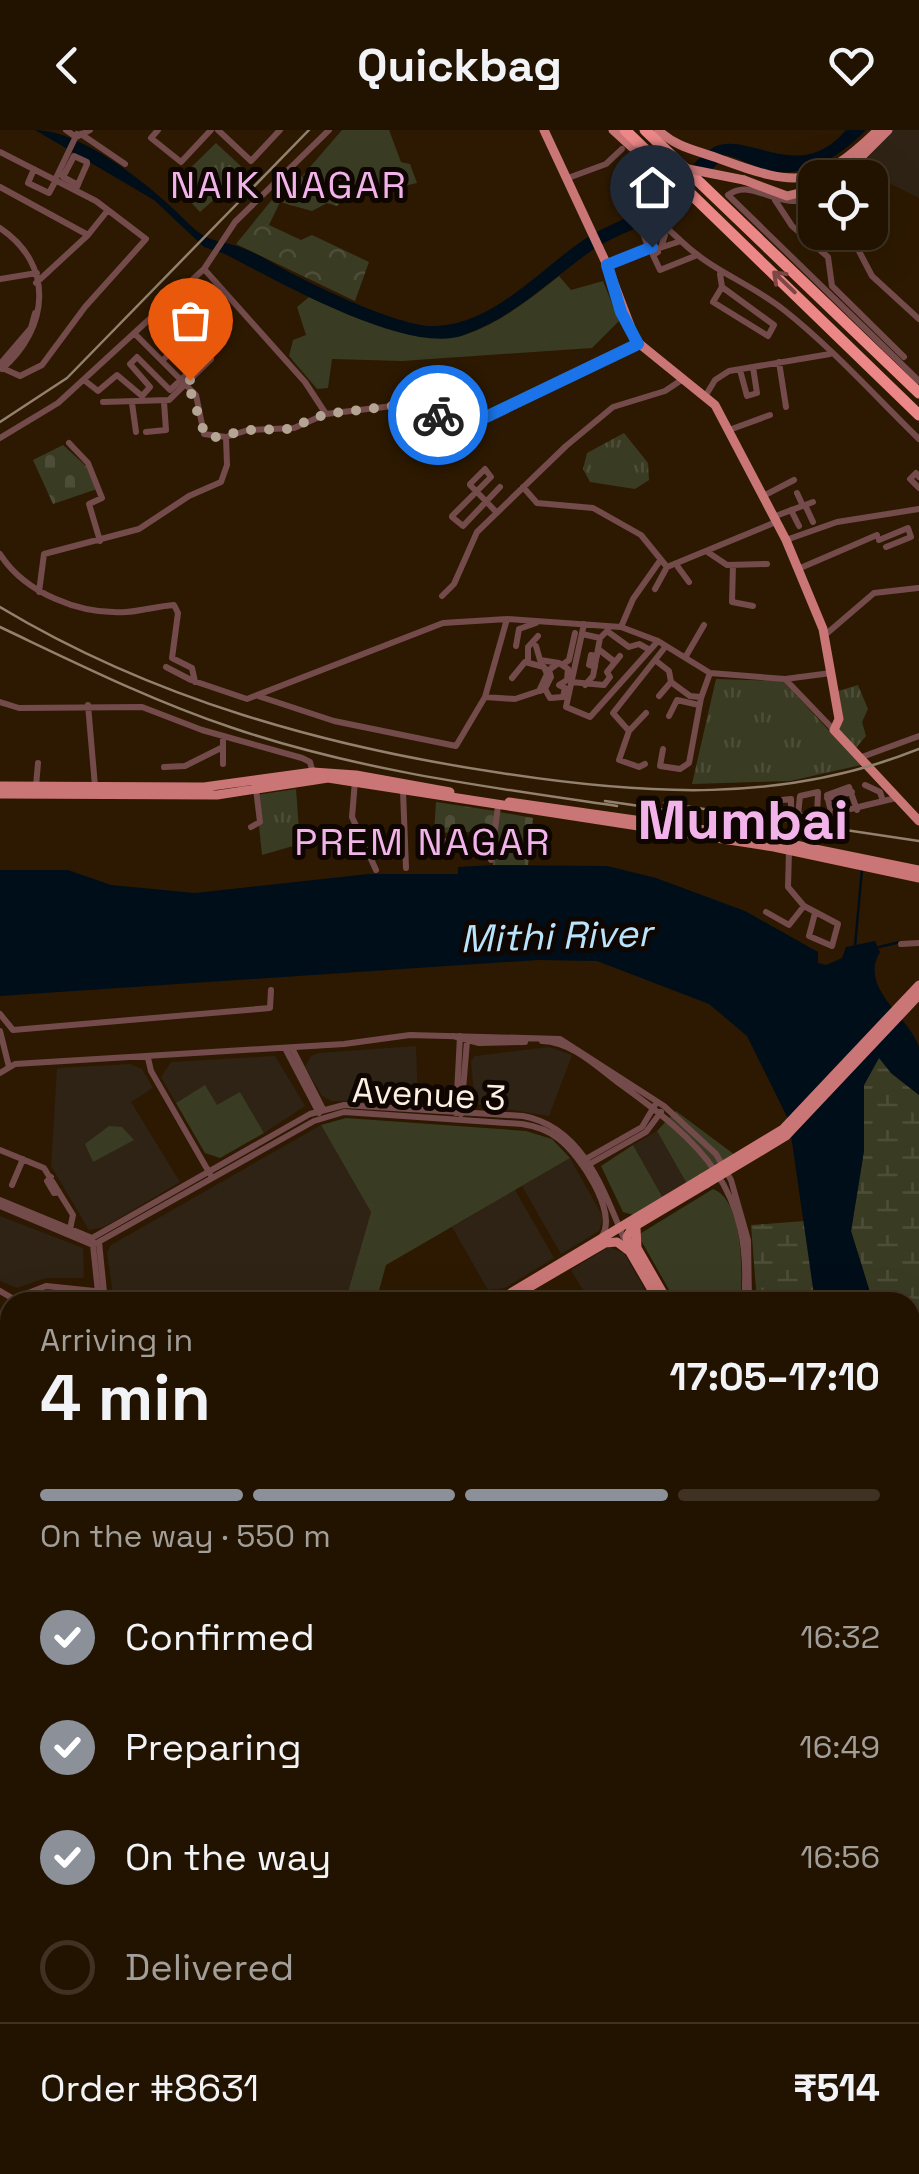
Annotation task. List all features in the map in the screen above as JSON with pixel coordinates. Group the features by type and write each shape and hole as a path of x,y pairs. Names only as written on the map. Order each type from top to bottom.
{"highway":[{"path":"625,130 678,170 919,404"},
{"path":"652,132 678,170"},
{"path":"700,192 734,216 919,404"}],"main road":[{"path":"544,130 607,265 621,312 638,344 706,394 786,540 824,635 839,719 834,730 919,821"},
{"path":"614,130 654,162 787,196 798,194"},
{"path":"652,132 680,148 769,178 802,179 838,165 878,130"},
{"path":"853,160 888,130"},
{"path":"737,166 741,184"},
{"path":"0,790 204,787 328,775 611,822 713,834 904,871 919,870"},
{"path":"0,790 36,786 218,795 313,776"},
{"path":"356,779 403,791 514,806"},
{"path":"713,834 789,851 811,851"},
{"path":"904,871 919,878"},
{"path":"522,1292 601,1237 636,1222 783,1129 919,985"},
{"path":"704,1181 786,1136 919,994"},
{"path":"628,1248 629,1232 636,1222"},
{"path":"636,1222 634,1242 662,1292"},
{"path":"524,1292 604,1243 618,1242 628,1248 653,1292"}],"street":[{"path":"158,130 151,138 181,162 217,130 251,161 280,130"},
{"path":"0,438 58,403 204,269 229,232 329,130"},
{"path":"74,143 125,164"},
{"path":"33,171 28,183 48,194 74,143"},
{"path":"74,143 87,161 77,187"},
{"path":"0,230 19,247 38,283 36,329 2,365 20,376 42,365 84,307 146,243 145,236 63,177 74,143"},
{"path":"568,178 606,164 622,149"},
{"path":"0,152 55,181 77,187"},
{"path":"728,195 741,184 774,200 798,202"},
{"path":"0,188 88,234"},
{"path":"728,195 734,216"},
{"path":"728,195 919,381"},
{"path":"774,200 792,226 828,257 832,286 904,357"},
{"path":"38,283 108,210"},
{"path":"607,265 664,244 665,236 657,219"},
{"path":"649,249 644,229 662,228 720,274 748,285 784,310 919,439"},
{"path":"681,241 654,254 657,269 696,256"},
{"path":"649,249 667,248"},
{"path":"858,250 872,276 919,320"},
{"path":"204,269 304,382 326,414"},
{"path":"0,279 35,273"},
{"path":"720,274 722,287 713,302 766,337 774,328 772,323 722,287"},
{"path":"738,316 746,305"},
{"path":"772,323 784,310"},
{"path":"132,403 164,402 213,350 202,339 183,357 177,352 195,332 187,323 167,341 173,350 163,359"},
{"path":"134,333 196,395 204,434 226,437 248,430 294,428 326,414 410,404 446,419 469,422 638,344"},
{"path":"706,394 716,380 740,370 831,354"},
{"path":"84,380 98,391 117,374 142,396 150,387 130,364 137,357 170,390 212,360"},
{"path":"780,362 786,407"},
{"path":"740,370 747,396 758,393 753,367"},
{"path":"464,546 613,407 670,389 684,378"},
{"path":"104,402 129,399 136,432"},
{"path":"146,432 166,430 164,402"},
{"path":"729,430 770,415"},
{"path":"39,592 44,554 139,529 190,496 221,482 227,465 226,437"},
{"path":"70,443 88,463 102,498 90,504 100,541"},
{"path":"919,477 916,474 910,479 919,488"},
{"path":"763,496 794,480"},
{"path":"497,513 486,502 476,492 452,516 460,526 474,514 486,502 500,487"},
{"path":"524,487 538,504 593,508 636,532 658,562 667,567 677,567 807,504"},
{"path":"797,493 807,504 813,522"},
{"path":"464,504 474,514"},
{"path":"786,540 836,522 919,508"},
{"path":"791,510 799,526"},
{"path":"798,569 881,540 870,516"},
{"path":"456,528 471,540"},
{"path":"442,596 454,584 471,540"},
{"path":"708,552 733,565 767,564"},
{"path":"0,554 14,577 39,592 104,611 174,605 178,613 172,658 192,668 196,682"},
{"path":"622,627 632,599 658,562"},
{"path":"733,565 732,602 752,606"},
{"path":"655,588 667,567"},
{"path":"677,567 689,582"},
{"path":"824,635 867,597 885,589 918,588"},
{"path":"166,666 196,682 247,699 444,623 506,619 622,627 658,641 710,674 785,679 832,672"},
{"path":"257,695 334,721 449,747 461,742 486,697 506,619"},
{"path":"538,623 534,646 545,667 542,690"},
{"path":"516,646 519,629 538,623"},
{"path":"512,678 520,664 545,667 569,660 584,624"},
{"path":"686,656 704,625"},
{"path":"585,685 595,667 600,638 607,630 629,647 639,644 650,650"},
{"path":"578,633 567,710 593,716 658,641"},
{"path":"578,633 600,638"},
{"path":"528,662 528,648 534,646"},
{"path":"629,732 613,713 666,646"},
{"path":"572,682 605,684 610,677 607,672 618,659 598,653"},
{"path":"655,660 671,673 671,682 660,696"},
{"path":"542,690 550,698 563,698 565,688 560,685 567,680 568,670 561,664"},
{"path":"545,667 561,664"},
{"path":"662,749 660,766 685,768 710,674"},
{"path":"785,679 834,730"},
{"path":"671,682 700,701"},
{"path":"486,697 515,699 542,690"},
{"path":"669,716 677,700 700,701"},
{"path":"0,702 19,708 142,707 223,736 302,758 310,762 313,776"},
{"path":"88,705 95,790"},
{"path":"645,764 638,767 619,760 629,732 646,713"},
{"path":"223,736 223,764"},
{"path":"859,758 919,736"},
{"path":"164,766 185,766 223,747"},
{"path":"36,786 38,763"},
{"path":"356,779 352,817 376,870"},
{"path":"865,785 873,786 883,801"},
{"path":"857,810 849,787 837,793 800,798 795,815 832,816 857,810 896,798"},
{"path":"251,827 260,822 256,788"},
{"path":"403,791 406,868"},
{"path":"819,797 832,816"},
{"path":"817,817 819,797"},
{"path":"491,860 498,806"},
{"path":"436,841 493,844"},
{"path":"789,851 788,886 804,906 838,924 832,946 809,936 815,914"},
{"path":"766,912 790,925 804,906"},
{"path":"901,944 919,943"},
{"path":"0,1014 13,1030 270,1008 270,990"},
{"path":"0,1032 9,1067"},
{"path":"0,1072 9,1067 288,1048 410,1035 550,1037 571,1043 716,1154 748,1240 746,1292"},
{"path":"458,1116 462,1037"},
{"path":"288,1048 322,1113"},
{"path":"148,1058 151,1071 211,1176"},
{"name":"Avenue 3","path":"96,1241 322,1113 344,1105 516,1120 560,1130 583,1164"},
{"path":"583,1164 646,1132 659,1107"},
{"path":"0,1150 44,1168 73,1215 70,1229"},
{"path":"12,1185 23,1159"},
{"path":"583,1164 611,1206 628,1248"},
{"path":"583,1164 607,1216 601,1237"},
{"path":"0,1203 96,1241"},
{"path":"0,1203 96,1241"},
{"path":"611,1206 636,1222"},
{"path":"34,1292 46,1286 101,1292 96,1241"}],"shaded area":[{"path":"892,130 919,130 919,198 888,182 888,160 866,160"},
{"path":"416,1046 418,1102 331,1101 322,1096 305,1067 311,1056 319,1053"},
{"path":"549,1047 572,1055 549,1116 475,1104 471,1061 475,1056"},
{"path":"275,1056 305,1106 264,1133 240,1092 217,1106 205,1086 176,1103 161,1077 171,1062"},
{"path":"130,1064 142,1069 153,1088 131,1102 180,1182 104,1227 89,1230 51,1166 57,1068"},
{"path":"321,1125 371,1212 348,1292 113,1292 107,1252 111,1245"},
{"path":"657,1131 687,1184 663,1198 633,1145"},
{"path":"570,1158 603,1217 599,1231 561,1254 522,1186"},
{"path":"515,1190 554,1258 505,1288 488,1290 452,1227"},
{"path":"0,1216 83,1248 84,1278 46,1278 17,1288 0,1281"},
{"path":"609,1247 624,1253 645,1290 584,1292 571,1270"}],"green space":[{"path":"342,130 389,130 401,162 410,164 417,183 382,191 373,182 358,187 351,184 331,196 310,187 303,175"},
{"path":"216,143 246,171 200,212 174,184"},
{"path":"297,169 318,192 348,194 337,206 327,203 312,211 280,202 269,225 301,240 312,235 369,262 355,301 236,244"},
{"path":"559,276 571,290 603,281 619,321 592,348 402,361 332,359 328,388 317,389 289,356 293,340 306,335 297,307 309,297 387,326 452,336 492,323"},
{"path":"624,433 648,463 649,480 635,489 590,482 583,469 587,453"},
{"path":"63,445 86,466 97,489 53,504 33,460"},
{"path":"716,679 783,681 861,765 790,781 692,784"},
{"path":"858,685 868,709 862,722 866,736 855,749 836,731 838,691"},
{"path":"296,789 300,844 262,855 256,795"},
{"path":"436,802 495,811 492,831 434,833"},
{"path":"499,812 533,818 528,865 493,865"},
{"path":"879,1057 891,1073 919,1095 919,1292 870,1292 851,1231 864,1151 864,1085"},
{"path":"205,1085 217,1105 240,1092 264,1133 220,1158 205,1153 176,1103"},
{"path":"676,1111 735,1155 687,1184 657,1131"},
{"path":"346,1118 526,1131 552,1139 570,1158 386,1265 379,1292 348,1292 371,1212 321,1125"},
{"path":"109,1126 122,1127 134,1140 93,1162 85,1144"},
{"path":"633,1145 663,1198 634,1215 623,1212 601,1166"},
{"path":"713,1189 723,1196 736,1222 740,1292 670,1292 638,1235"},
{"path":"805,1221 814,1292 756,1292 751,1225"}],"water":[{"path":"35,130 54,133 96,150 209,238 249,251 365,307 404,321 436,326 457,323 497,306 585,239 652,203 714,147 743,145 793,156 828,146 846,130 866,130 827,160 798,160 798,171 766,170 726,155 662,213 598,246 515,308 464,335 440,339 410,335 343,313 204,247 154,200"},
{"name":"Mithi River","path":"607,866 656,878 745,911 818,952 818,963 826,965 842,958 846,947 875,941 880,952 875,978 919,1047 919,1095 879,1058 864,1085 864,1151 851,1231 870,1292 814,1292 789,1121 747,1036 709,1004 597,961 538,960 0,996 0,870 68,870 111,885 195,893 369,874 458,874 458,867"}],"waterway":[{"path":"855,946 862,869"},
{"path":"879,947 900,942"}],"railway":[{"path":"0,422 67,378 309,130"},
{"path":"0,607 118,668 242,715 370,749 501,773 607,786 712,790 816,779 868,767 919,749"},
{"path":"0,627 171,705 277,742 422,776 617,806"},
{"path":"605,801 674,811"},
{"path":"664,803 919,841"}],"way so far":[{"path":"190,380 185,385 196,395 203,431 211,438 248,430 294,428 326,414 410,404 438,415"}],"district":[{"name":"NAIK NAGAR","path":"289,185"},
{"name":"Mumbai","path":"743,820"},
{"name":"PREM NAGAR","path":"423,842"}],"route":[{"path":"438,415 469,422 486,417 638,344 621,312 607,265 652,247"}]}
